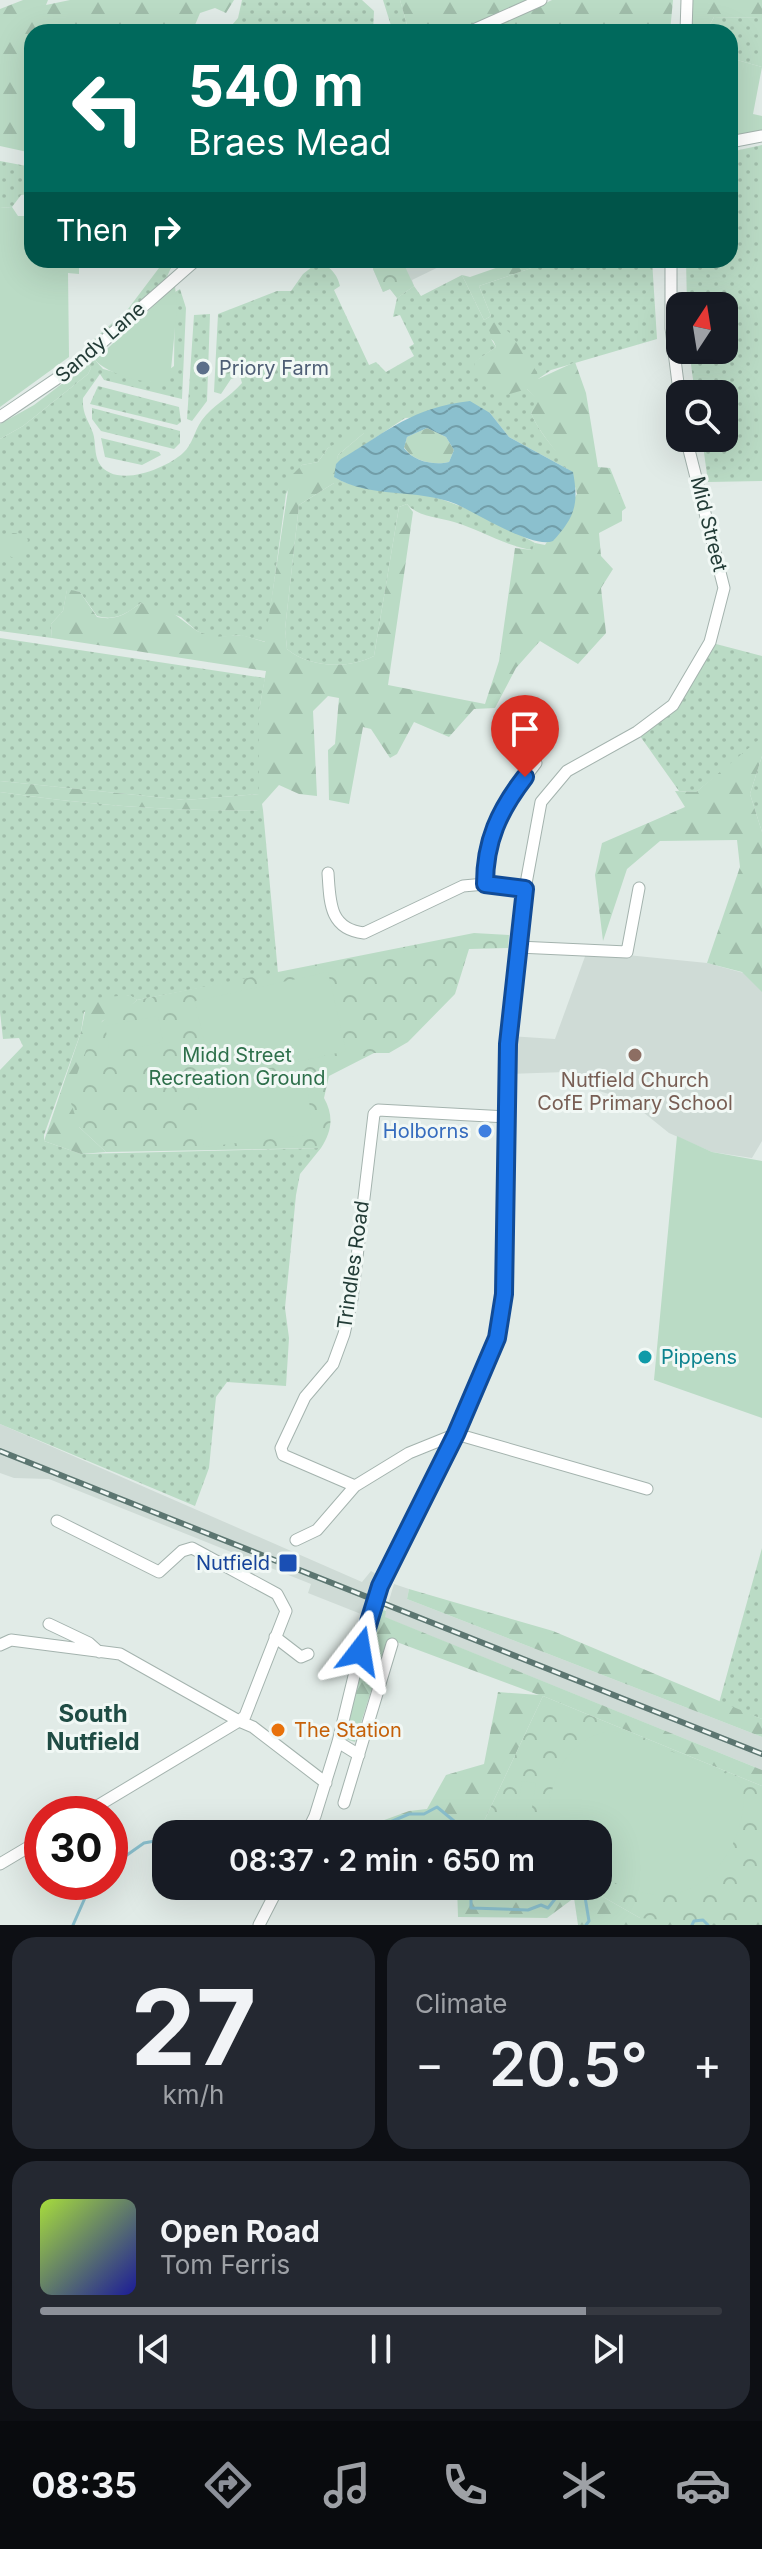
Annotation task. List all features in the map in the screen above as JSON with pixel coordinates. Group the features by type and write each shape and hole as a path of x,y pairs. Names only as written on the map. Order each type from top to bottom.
{"street":[{"path":"487,24 541,0"},
{"path":"686,24 687,0"},
{"path":"738,140 762,136"},
{"name":"Sandy Lane","path":"0,417 74,367 187,268"},
{"path":"671,268 671,328 678,380"},
{"name":"Mid Street","path":"313,1820 338,1742 370,1610 456,1434 497,1338 504,1294 508,1044 525,889 541,802 567,771 637,732 673,705 710,642 724,588 690,452"},
{"path":"485,884 494,824 536,763"},
{"path":"328,873 330,901 336,919 351,931 364,933 455,888 485,884 525,889"},
{"path":"518,947 627,952 639,888"},
{"name":"Trindles Road","path":"355,1486 283,1455 281,1448 299,1406 333,1364 344,1334 352,1299 374,1114 378,1110 507,1117"},
{"path":"296,1540 317,1530 355,1486 409,1453 456,1434 647,1489"},
{"path":"57,1521 159,1572 186,1548 198,1550 269,1588 283,1601 286,1611 245,1716 114,1796"},
{"path":"49,1624 89,1643 99,1653"},
{"path":"275,1637 301,1657 308,1654"},
{"path":"0,1645 11,1640 120,1654 253,1727 326,1783"},
{"path":"344,1803 392,1644"},
{"path":"338,1742 359,1755"},
{"path":"0,1864 24,1850"},
{"path":"259,1925 272,1900"}],"shaded area":[{"path":"437,268 412,280 414,286 397,298 390,289 383,292 373,269"},
{"name":"Nutfield Church CofE Primary School","path":"587,951 707,963 762,978 762,1141 752,1158 712,1152 669,1133 628,1100 599,1091 592,1077 566,1072 508,1074 509,1036 555,1039"},
{"path":"0,1424 362,1582 371,1571 381,1577 361,1614 308,1593 311,1584 49,1479 14,1478 0,1473"},
{"path":"394,1584 409,1589 407,1599 762,1737 762,1770 384,1617"}],"green space":[{"path":"23,0 48,0 46,5 70,0 234,0 226,13 215,8 200,13 195,24 24,24 24,151 0,146 0,9"},
{"path":"242,0 362,0 374,11 373,24 233,24 238,18"},
{"path":"383,0 400,0 407,24 390,24"},
{"path":"400,0 534,0 478,24 407,24"},
{"path":"552,0 673,0 671,24 502,24"},
{"path":"691,0 762,0 762,18 714,17 710,24 690,24"},
{"path":"714,17 762,18 762,67 738,60 738,24 710,24"},
{"path":"738,60 762,67 753,114 762,116 762,133 738,138"},
{"path":"762,145 762,481 708,482 704,452 738,452 738,380 693,380 691,364 738,364 738,292 687,292 686,268 738,268 738,150"},
{"path":"0,161 24,166 24,195 12,207 0,208"},
{"path":"12,207 18,216 24,216 24,268 79,268 79,274 68,273 69,357 0,407 0,208"},
{"path":"159,268 171,268 166,279 96,343 92,341 128,309"},
{"path":"311,268 329,268 340,286 334,290 369,365 376,362 386,372 414,356 409,347 414,344 400,315 393,317 397,298 414,286 421,296 462,275 484,320 491,316 479,286 532,268 653,268 657,339 551,370 538,379 491,339 496,347 475,362 527,389 538,400 531,413 535,422 573,472 509,437 490,413 405,418 336,464 338,455 364,433 328,448 318,462 302,465 286,494 266,642 240,635 213,638 197,631 181,617 141,603 115,617 97,616 80,592 67,590 63,611 51,624 52,638 0,631 0,439 23,426 88,374 91,368 88,364 95,360 103,369 153,382 174,366 175,292 180,289 186,308 182,399 104,380 100,374 83,398 97,459 107,471 117,475 141,474 175,459 189,446 206,415 242,383 240,376 231,379 221,394 214,392 218,314 277,291 291,291"},
{"path":"406,268 414,286 397,298 390,289 383,292 373,269"},
{"path":"496,268 532,268 479,286 491,316 484,320 462,275 470,277"},
{"path":"175,286 177,307 170,380 152,382 130,378 95,360"},
{"path":"210,314 207,401 192,421 187,419 194,315"},
{"path":"495,322 510,333 537,372 538,379 575,362 586,393 598,467 610,468 626,508 622,511 622,521 599,533 601,556 613,569 601,588 606,633 578,664 540,641 516,668 495,708 474,709 449,737 414,722 397,754 390,758 371,729 363,727 349,804 329,800 328,750 335,744 339,698 328,696 313,711 317,796 299,794 279,785 262,804 263,810 197,810 131,807 0,792 0,781 185,800 259,794 259,711 266,671 52,638 51,624 63,611 67,589 80,592 97,617 115,617 141,603 166,608 197,631 213,637 242,635 265,642 290,477 302,465 318,462 328,448 362,428 364,433 338,455 334,483 299,505 285,629 287,649 306,660 341,665 374,656 399,507 407,504 413,512 388,685 485,704 499,661 515,548 532,550 535,543 545,545 577,494 569,471 531,413 537,400 527,389 499,397 476,372 474,362 496,347 487,325"},
{"path":"88,364 91,368 88,374 23,426 0,439 0,424 34,405"},
{"path":"98,386 179,407 181,422 177,425 90,404"},
{"path":"92,408 180,431 180,443 174,449 101,431 92,419"},
{"path":"427,428 446,437 454,450 449,462 424,461 412,456 404,447 407,437"},
{"path":"101,438 161,455 142,465 105,457"},
{"path":"334,477 353,485 414,492 446,501 535,543 533,550 422,514 407,504 399,507 374,656 341,665 306,660 287,649 285,629 299,505 334,483"},
{"path":"13,533 24,534 28,540 21,562 0,551 1,540"},
{"path":"0,638 265,678 259,711 259,794 185,800 0,781"},
{"path":"716,644 762,656 762,740 696,792 679,791 640,736 675,709"},
{"path":"762,737 762,756 750,794 762,832 762,992 742,972 707,963 740,867 737,840 660,841 627,869 603,941 595,875 602,843 685,807 675,791 696,792"},
{"path":"762,756 762,832 750,794"},
{"path":"0,792 131,807 263,810 278,973 137,1000 129,995 84,1012 81,1032 44,1135 44,1141 81,1154 321,1148 300,1174 296,1195 285,1308 289,1338 286,1386 227,1382 216,1397 209,1468 195,1506 0,1424 0,1070 23,1046 19,1038 3,1039 0,1012"},
{"name":"Midd Street Recreation Ground","path":"474,933 509,935 508,948 469,949 455,994 408,1042 389,1053 374,1053 329,1076 324,1098 330,1123 328,1136 321,1148 106,1152 79,1127 69,1097 89,1044 104,1020 137,1000"},
{"path":"328,972 346,1051 213,1081 195,1001"},
{"path":"130,995 137,1000 125,1011 102,1021 79,1127 106,1152 81,1154 44,1141 81,1032 87,1002 96,998"},
{"path":"158,1016 163,1042 110,1053 105,1026"},
{"path":"306,1075 313,1134 204,1147 197,1088"},
{"path":"677,1136 712,1152 762,1161 762,1418 654,1380"},
{"path":"762,1548 762,1719 719,1703"},
{"path":"409,1589 553,1631 762,1719 762,1737 407,1599"},
{"path":"376,1607 386,1611 385,1617 762,1770 762,1786 543,1696 485,1820 384,1820 409,1811 427,1809 446,1775 484,1764 498,1692 539,1695 394,1641 386,1643 355,1742 345,1739"},
{"path":"543,1696 762,1786 762,1906 735,1925 640,1918 608,1900 612,1900 612,1820 485,1820"},
{"path":"609,1731 626,1733 732,1776 743,1788 743,1808 732,1846 721,1864 707,1878 691,1888 672,1894 637,1891 612,1881 612,1820 548,1820 550,1801 560,1770 568,1756 592,1736"},
{"path":"522,1781 536,1783 530,1820 516,1820"},
{"path":"457,1900 571,1900 547,1918 458,1917"},
{"path":"574,1900 608,1900 640,1918 762,1903 762,1925 578,1925"}],"water":[{"path":"470,401 490,413 509,437 573,472 576,493 574,510 553,541 532,540 441,499 363,488 334,477 336,464 341,459 402,422 450,404","holes":["427,428 446,437 454,450 449,462 424,461 404,448 407,437"]}],"waterway":[{"path":"395,1820 409,1814 424,1814 437,1807 453,1820"},
{"path":"128,1854 144,1843 152,1842"},
{"path":"73,1925 84,1900"},
{"path":"471,1900 471,1908 528,1910 541,1905 548,1908 554,1900"},
{"path":"586,1900 589,1921 586,1925"},
{"path":"692,1925 694,1921 703,1920 708,1925"}],"railway":[{"path":"0,1451 762,1754"}],"place":[{"name":"Priory Farm","path":"203,368"},
{"name":"Nutfield Church CofE Primary School","path":"635,1055"},
{"name":"Holborns","path":"485,1131"},
{"name":"Pippens","path":"645,1357"},
{"name":"Nutfield","path":"288,1563"},
{"name":"The Station","path":"278,1730"}],"district":[{"name":"South Nutfield","path":"93,1727"}],"route":[{"path":"360,1651 370,1610 380,1586 456,1434 497,1338 504,1294 508,1044 525,889 485,884 485,871 494,824 525,777"}]}
